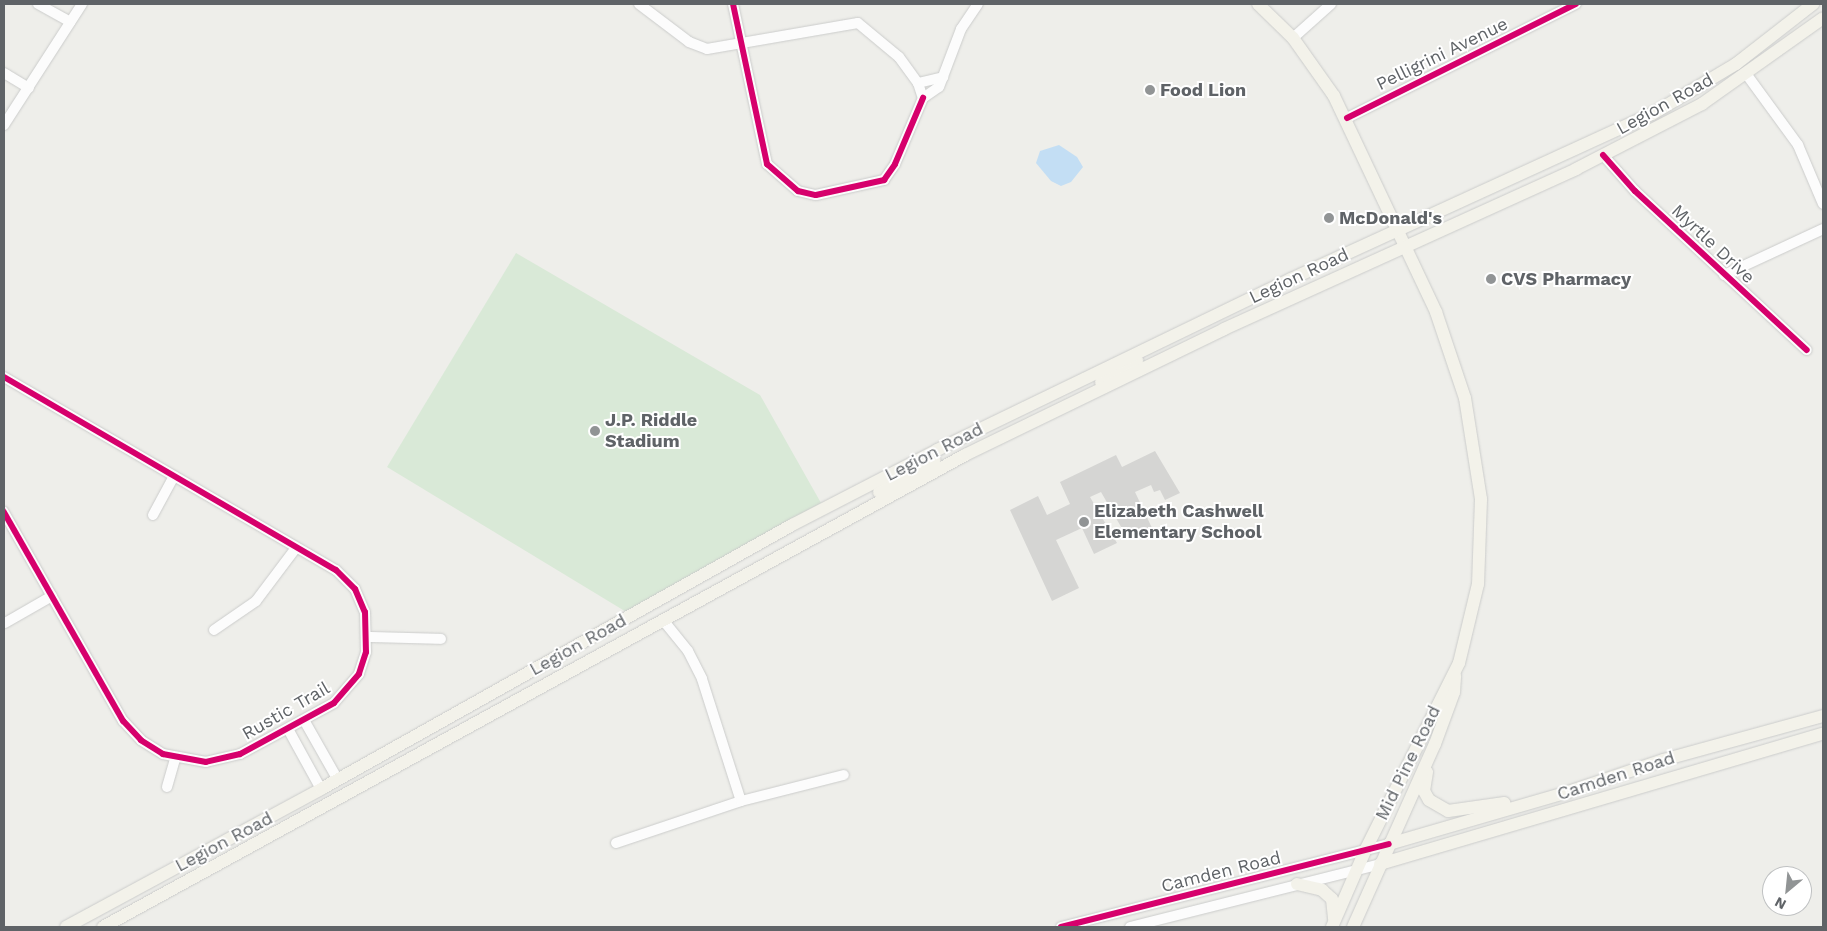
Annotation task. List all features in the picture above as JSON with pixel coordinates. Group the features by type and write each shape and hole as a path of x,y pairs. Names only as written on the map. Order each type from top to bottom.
{"main road":[{"name":"Mid Pine Road","path":"1258,4 1293,38 1346,118 1453,356 1477,466 1481,526 1478,584 1455,676 1454,692 1435,744 1352,927"},
{"name":"Legion Road","path":"66,927 338,780 792,524 937,450 1151,345 1672,104 1736,64 1813,4"},
{"path":"1768,59 1773,49 1815,13 1821,4"},
{"name":"Legion Road","path":"103,927 954,461 1161,360 1404,249 1603,155 1702,104 1747,75 1823,18"},
{"path":"1161,360 1161,350 1229,315 1256,295"},
{"path":"1092,394 1103,379 1147,356 1151,345"},
{"path":"954,461 951,455 954,450 1048,401 1064,388"},
{"path":"809,540 833,518 939,458 937,450"},
{"path":"549,682 560,669 658,612 657,601"},
{"name":"Mid Pine Road","path":"1333,926 1365,851 1442,694 1455,676"},
{"path":"351,790 353,782 468,714 475,703"},
{"name":"Camden Road","path":"1389,844 1566,793 1663,760 1823,716"},
{"name":"Camden Road","path":"1380,864 1580,802 1823,734"},
{"path":"1435,744 1424,790 1430,800 1448,811 1566,793"},
{"path":"265,838 269,830 334,791 338,780"},
{"path":"1297,884 1322,890 1332,899 1333,926"}],"street":[{"path":"38,4 70,22"},
{"path":"4,125 82,4"},
{"path":"639,4 689,42 707,49 858,23 899,57 928,95"},
{"path":"733,4 767,164 798,191 816,195 884,180 896,164 928,95 943,77 961,29 978,4"},
{"path":"1293,38 1332,4"},
{"name":"Pelligrini Avenue","path":"1346,118 1576,4"},
{"path":"4,73 29,88"},
{"path":"1747,75 1798,145 1823,204"},
{"path":"918,83 943,77"},
{"path":"928,95 930,79"},
{"name":"Myrtle Drive","path":"1603,155 1613,170 1724,276 1807,350"},
{"path":"1724,276 1823,229"},
{"name":"Rustic Trail","path":"4,377 296,548 347,580 361,600 367,637 364,663 353,685 334,703 288,729 230,758 206,762 175,759 150,748 123,721 4,512"},
{"path":"153,515 174,476"},
{"path":"214,630 256,601 296,548"},
{"path":"4,623 52,596"},
{"path":"663,620 688,651 702,679 740,801"},
{"path":"367,637 441,639"},
{"path":"304,720 338,780"},
{"path":"288,729 321,789"},
{"path":"166,787 175,759"},
{"path":"616,843 740,801 844,775"},
{"name":"Camden Road","path":"1061,927 1389,844"},
{"name":"Camden Road","path":"1130,927 1380,864"}],"green space":[{"name":"J.P. Riddle Stadium","path":"516,253 760,395 821,503 628,613 387,467"}],"water":[{"path":"1059,145 1077,157 1083,167 1071,182 1061,186 1051,181 1036,163 1040,151"}],"building":[{"name":"Elizabeth Cashwell Elementary School","path":"1155,451 1180,493 1165,500 1160,490 1154,492 1151,485 1135,492 1152,528 1128,539 1101,492 1090,497 1117,543 1094,554 1082,528 1056,540 1079,588 1052,601 1010,510 1038,496 1047,515 1070,504 1060,482 1116,455 1122,467"}],"cycle path":[{"path":"733,4 767,164 798,191 816,195 884,180 895,164 923,98"},
{"path":"1347,118 1576,4"},
{"path":"1603,155 1635,191 1807,350"},
{"path":"4,377 336,570 355,589 365,612 366,652 359,674 334,703 240,754 206,762 163,754 141,740 123,721 4,512"},
{"path":"1061,927 1389,844"}],"place":[{"name":"Food Lion","path":"1150,90"},
{"name":"McDonald's","path":"1329,218"},
{"name":"CVS Pharmacy","path":"1491,279"},
{"name":"J.P. Riddle Stadium","path":"595,431"},
{"name":"Elizabeth Cashwell Elementary School","path":"1084,522"}]}
